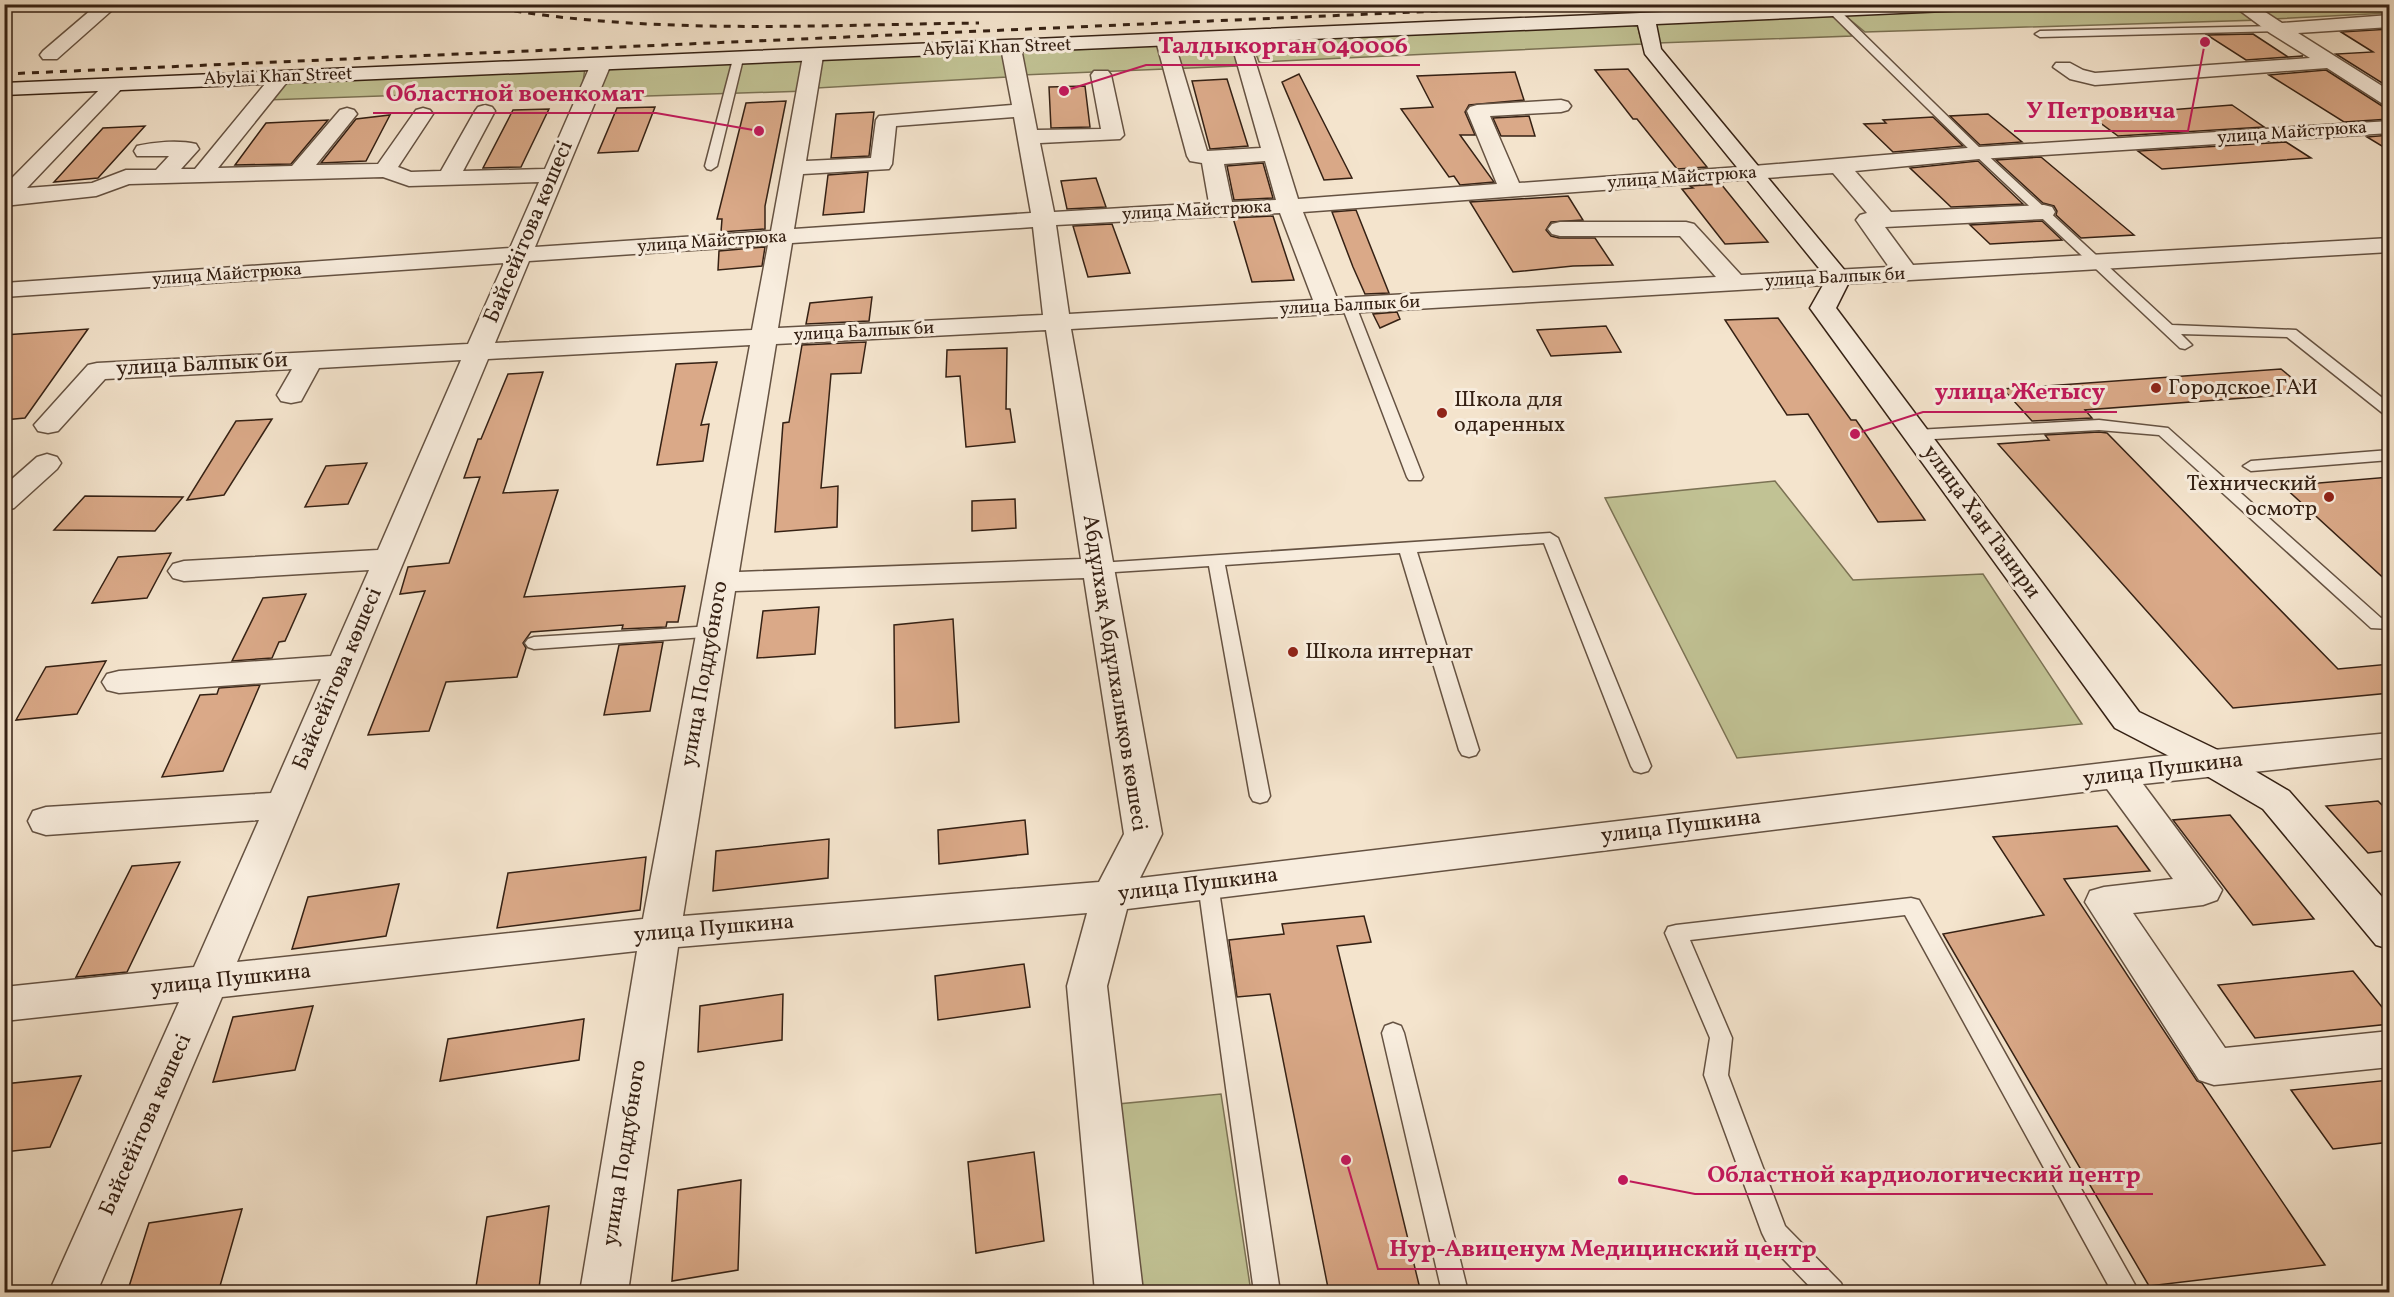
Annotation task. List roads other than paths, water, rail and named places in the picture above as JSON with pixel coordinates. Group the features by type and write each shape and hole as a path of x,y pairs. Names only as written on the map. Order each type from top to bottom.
{"street":[{"path":"50,56 110,4"},
{"name":"Abylai Khan Street","path":"4,89 1011,48 1990,4"},
{"path":"2240,4 2390,100"},
{"path":"1646,20 1652,50 1839,278"},
{"path":"2277,29 2390,21"},
{"path":"1239,38 1289,206 1339,306"},
{"path":"1166,41 1198,156 1212,158 1274,154"},
{"name":"Абдұлхақ Абдұлхалықов көшесі","path":"1011,48 1044,219 1057,322 1143,834 1111,896 1087,986 1119,1293"},
{"name":"улица Поддубного","path":"604,1293 660,933 813,56"},
{"path":"2063,68 2077,75 2095,79 2329,62"},
{"name":"Байсейітова көшесі","path":"73,1293 601,64"},
{"path":"794,168 881,164 886,120 1026,124 1113,135 1101,75"},
{"path":"201,175 280,77"},
{"path":"6,198 116,84"},
{"path":"1511,190 1477,111 1561,106"},
{"path":"448,178 485,111"},
{"path":"299,172 347,114"},
{"path":"386,170 423,114"},
{"name":"улица Майстрюка","path":"4,290 1044,219 1289,206 1753,173 1979,153 2390,127"},
{"path":"145,152 188,149 162,176"},
{"path":"1212,158 1222,210"},
{"path":"1838,165 1885,220"},
{"path":"4,168 35,167"},
{"path":"6,198 96,189 126,177 386,170 409,179 553,176"},
{"path":"1907,274 1868,220 2044,212"},
{"path":"1560,229 1686,229 1736,284"},
{"name":"улица Балпык би","path":"48,425 97,370 1057,322 2390,246"},
{"name":"улица Хан Танири","path":"1839,278 1823,308 2127,720 2213,763 2276,800 2390,934"},
{"name":"улица Балпык би","path":"291,395 310,360"},
{"path":"14,493 54,474"},
{"path":"184,571 389,559"},
{"path":"721,582 1099,568"},
{"path":"119,682 343,666"},
{"name":"улица Пушкина","path":"4,1004 660,933 1111,896 2213,763 2390,745"},
{"path":"2116,775 2203,890 2104,902 2214,1066 2390,1050"},
{"path":"46,821 284,805"}],"lane":[{"path":"1834,11 1979,153 2099,262 2185,345"},
{"path":"2040,34 2277,29"},
{"path":"711,166 738,59"},
{"path":"1339,306 1415,477"},
{"path":"2168,329 2291,333 2390,412"},
{"path":"1916,435 2098,426 2163,431 2377,624 2390,623"},
{"path":"2251,466 2390,454"},
{"path":"1099,568 1550,538 1641,766"},
{"path":"1407,548 1469,750"},
{"path":"1216,561 1260,796"},
{"path":"534,643 713,632"},
{"path":"1209,884 1267,1293"},
{"path":"1832,1293 1775,1233 1716,1075 1721,1038 1676,933 1911,906 2126,1293"},
{"path":"1393,1033 1455,1293"}],"railway":[{"path":"254,7 257,4"},
{"path":"473,4 598,21 662,25 789,26 979,23"},
{"path":"903,4 996,8 1200,4"},
{"path":"4,74 1598,4"}],"place":[{"name":"У Петровича","path":"2205,42"},
{"name":"Талдыкорган 040006","path":"1064,91"},
{"name":"Областной военкомат","path":"759,131"},
{"name":"Городское ГАИ","path":"2156,388"},
{"name":"Школа для одаренных","path":"1442,413"},
{"name":"улица Жетысу","path":"1855,434"},
{"name":"Технический осмотр","path":"2329,497"},
{"name":"Школа интернат","path":"1293,652"},
{"name":"Нур-Авиценум Медицинский центр","path":"1346,1160"},
{"name":"Областной кардиологический центр","path":"1623,1180"}]}
